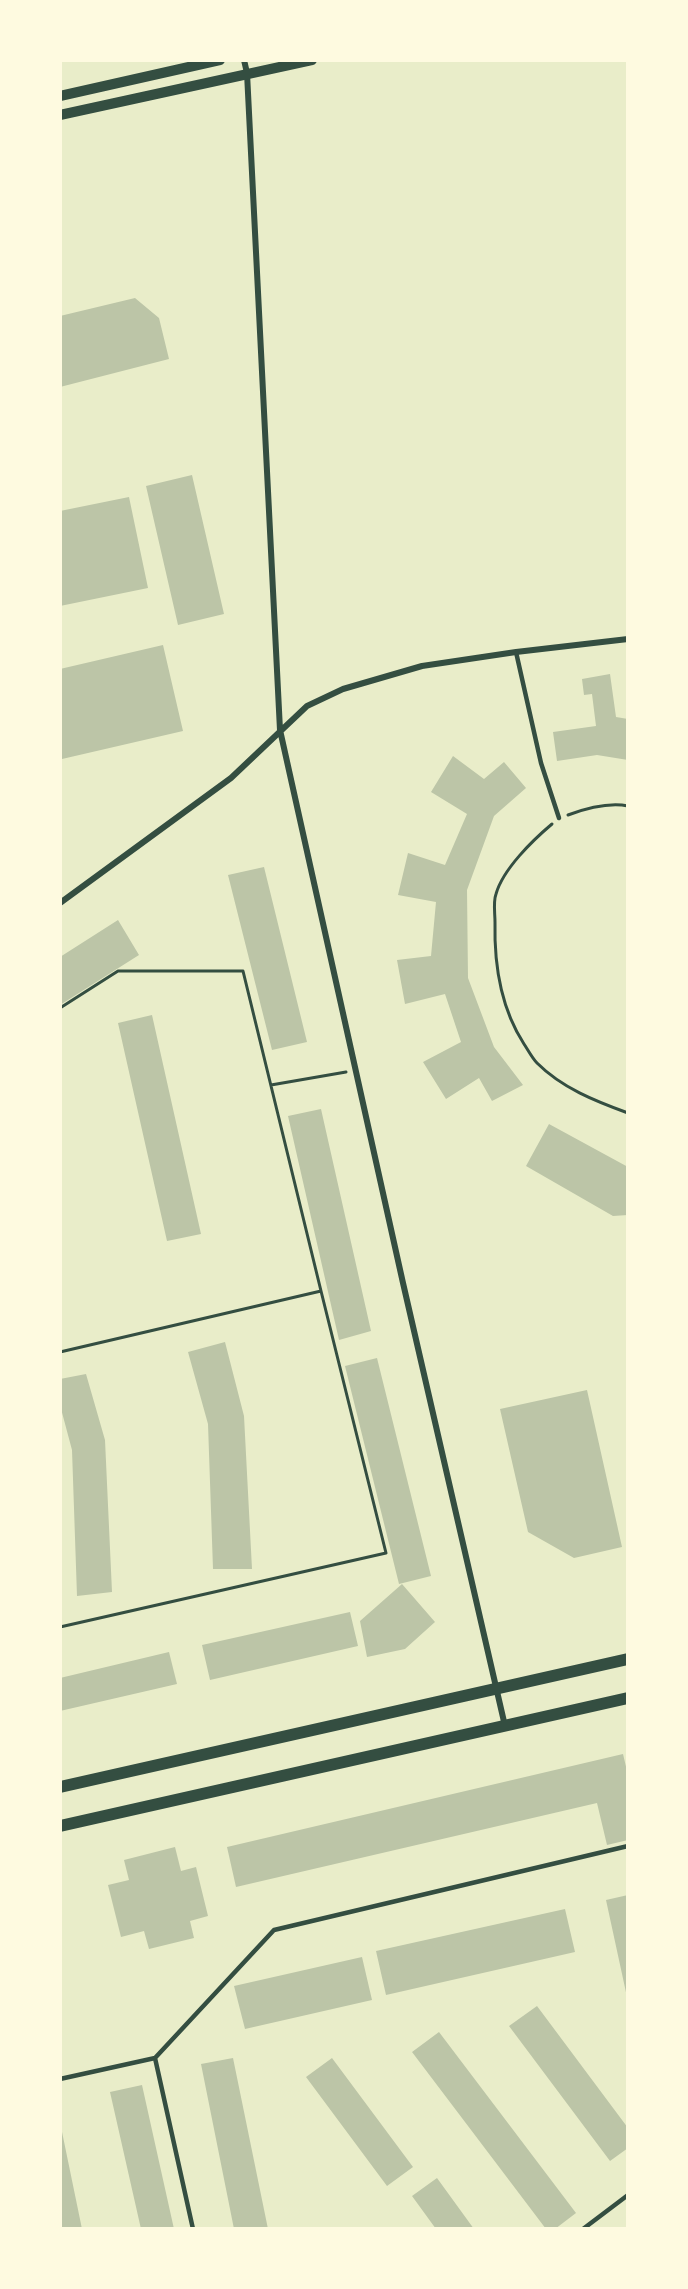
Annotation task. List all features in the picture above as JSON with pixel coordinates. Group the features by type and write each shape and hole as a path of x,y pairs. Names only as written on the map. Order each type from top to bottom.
{"main road":[{"path":"60,1787 628,1659"},
{"path":"60,1826 628,1698"}],"street":[{"path":"60,96 220,60"},
{"path":"244,60 247,73 280,730 505,1727"},
{"path":"60,116 312,60"},
{"path":"61,903 231,778 307,706 343,689 422,666 628,639"}],"lane":[{"path":"516,652 541,763 559,819"},
{"path":"60,893 61,903"},
{"path":"60,2079 155,2058 274,1930 628,1846"},
{"path":"155,2058 194,2229"},
{"path":"583,2229 628,2195"}],"path":[{"path":"628,806 621,804 588,808 559,819 538,835 512,864 495,895 495,945 500,988 514,1029 536,1062 567,1086 593,1101 628,1113"},
{"path":"60,1008 118,970 243,971 386,1553 60,1627"},
{"path":"271,1086 355,1070"},
{"path":"60,1352 321,1291"}],"building":[{"path":"135,298 159,318 169,359 60,387 60,316"},
{"path":"192,475 224,614 178,625 146,486"},
{"path":"129,497 148,588 60,606 60,511"},
{"path":"163,645 183,731 62,759 60,669"},
{"path":"610,674 616,717 628,719 628,760 597,755 557,761 553,732 596,726 592,694 584,695 582,679"},
{"path":"453,756 484,779 504,762 526,788 494,816 467,890 468,978 494,1047 523,1085 492,1101 479,1078 446,1099 423,1062 461,1042 445,994 405,1004 397,960 431,956 436,902 398,895 408,853 445,865 467,814 431,792"},
{"path":"264,867 307,1042 272,1050 228,875"},
{"path":"118,920 139,955 60,1005 60,957"},
{"path":"152,1015 201,1234 167,1241 118,1023"},
{"path":"321,1109 371,1331 339,1340 288,1116"},
{"path":"549,1124 628,1167 628,1215 613,1216 526,1166"},
{"path":"225,1342 244,1416 252,1569 213,1569 208,1424 188,1352"},
{"path":"377,1358 431,1576 399,1584 345,1366"},
{"path":"86,1374 105,1440 112,1592 77,1596 72,1450 60,1405 60,1379"},
{"path":"587,1390 622,1547 574,1558 528,1532 500,1409"},
{"path":"402,1584 435,1622 405,1649 367,1657 360,1621"},
{"path":"350,1612 358,1646 210,1680 202,1645"},
{"path":"169,1652 177,1684 60,1711 60,1678"},
{"path":"623,1754 628,1775 628,1840 607,1845 597,1803 236,1887 227,1847"},
{"path":"175,1847 181,1871 196,1867 208,1916 190,1921 194,1938 149,1949 144,1931 121,1937 108,1885 129,1880 124,1860"},
{"path":"628,1895 628,1997 627,1997 606,1900"},
{"path":"565,1909 575,1952 386,1995 376,1951"},
{"path":"362,1957 372,2000 245,2029 234,1986"},
{"path":"537,2006 628,2128 628,2148 610,2161 509,2026"},
{"path":"439,2032 576,2213 555,2229 546,2229 412,2052"},
{"path":"233,2058 268,2229 234,2229 201,2064"},
{"path":"332,2058 413,2167 387,2186 306,2077"},
{"path":"142,2085 174,2229 141,2229 110,2092"},
{"path":"61,2127 82,2229 60,2229"},
{"path":"437,2178 474,2229 436,2229 412,2196"}]}
